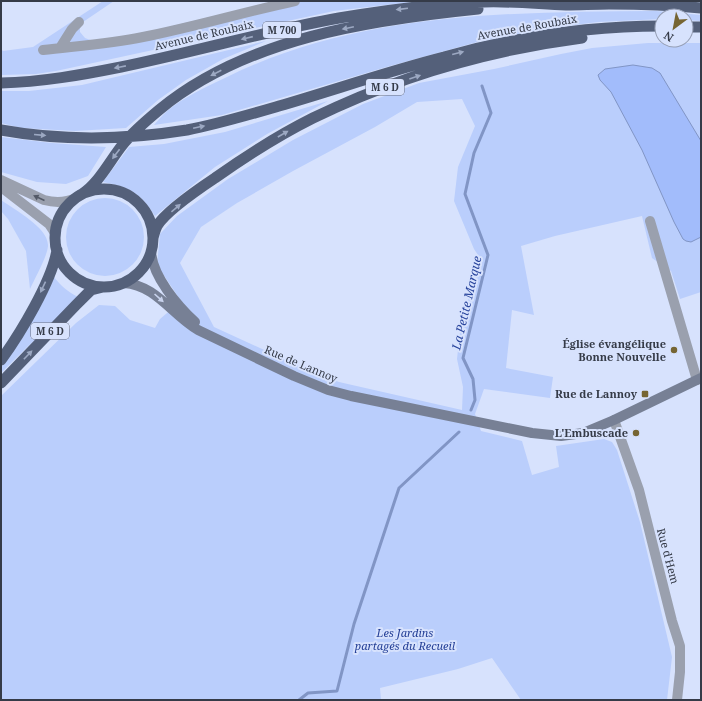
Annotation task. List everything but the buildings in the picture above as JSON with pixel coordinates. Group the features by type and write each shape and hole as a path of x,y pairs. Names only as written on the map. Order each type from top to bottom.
{"highway":[{"name":"Avenue de Roubaix","path":"1,83 73,76 155,60 254,36 338,18 441,5 484,2 533,2 567,5 609,4 701,8"},
{"path":"79,196 96,190 110,190 130,196 145,211 151,224 153,238 151,252 141,270 124,283 104,287 91,285 74,277 65,268 57,250 55,233 60,216 67,206 79,196 94,185 125,142 160,109 201,81 255,55 311,37 369,24 432,14 487,8 567,5"},
{"name":"Avenue de Roubaix","path":"1,130 35,135 99,138 161,134 235,118 442,57 505,42 548,34 584,30 654,26"},
{"name":"M 6 D","path":"153,238 157,226 163,218 220,174 261,147 298,126 357,98 430,72 496,53 539,44 654,27"},
{"name":"M 6 D","path":"1,360 15,339 39,296 54,262 57,250"},
{"name":"M 6 D","path":"1,383 92,290 104,287"}],"main road":[{"name":"Rue de Lannoy","path":"151,252 157,274 172,295 189,316 215,338"},
{"name":"Rue de Lannoy","path":"124,283 132,283 146,288 188,324 198,330 294,376 328,390 532,433 561,436 583,433 614,420 699,379"}],"street":[{"path":"43,50 90,46 143,37 199,25 295,1"},
{"path":"60,48 72,29 79,22"},
{"path":"1,180 51,202 65,202 79,196"},
{"path":"1,187 49,224 55,233"},
{"path":"650,221 699,379"},
{"name":"Rue d'Hem","path":"614,420 636,479 672,621 679,639 681,662 677,700"}],"green space":[{"path":"103,1 114,1 83,22 80,28 80,32 85,38 93,41 122,38 277,1 421,1 334,11 56,71 36,74 1,75 1,49 3,51 33,47"},
{"path":"601,11 654,11 654,19 598,22 550,28 481,41 222,115 154,125 173,106 212,84 277,56 329,39 383,28 437,20 491,15"},
{"path":"694,14 701,15 701,21 694,21"},
{"path":"266,41 223,59 186,80 158,100 126,128 75,131 21,128 1,123 1,91 29,91 82,85"},
{"name":"Les Jardins partagés du Recueil","path":"648,43 654,43 654,48 694,48 694,43 701,43 701,292 680,299 671,271 652,258 642,216 555,236 521,246 534,315 512,310 506,368 553,377 550,398 484,389 475,414 481,431 522,441 532,475 559,467 556,446 604,439 612,442 617,450 640,522 672,657 667,700 521,700 492,658 458,669 380,688 381,700 1,700 1,396 76,323 99,305 115,306 130,320 155,328 160,319 181,301 157,265 160,234 177,216 228,179 293,140 363,104 419,83 494,69 592,48","holes":["462,99 475,126 458,167 454,201 474,249 478,255 475,283 467,302 460,332 457,359 463,387 462,410 339,382 312,372 214,327 180,263 201,227 237,203 375,127 417,102"]},
{"path":"328,101 267,134 215,167 155,216 145,202 134,192 120,186 103,182 129,147 164,144 225,132"},
{"path":"1,137 106,147 88,176 66,184 37,182 1,172"},
{"path":"97,198 113,198 127,204 138,215 144,229 144,245 138,259 127,270 113,276 97,276 83,270 72,259 66,245 66,229 72,215 83,204"},
{"path":"1,200 30,220 37,226 47,239 47,251 30,289 26,251 8,219 1,211"},
{"path":"54,277 71,293 78,297 1,373 1,368 30,324"}],"shaded area":[{"path":"633,65 652,68 660,73 701,141 701,237 691,242 683,239 642,150 611,92 600,80 598,75 605,69"}],"waterway":[{"name":"La Petite Marque","path":"471,410 475,400 473,379 463,358 488,255 465,194 474,153 491,113 482,86"},
{"name":"La Petite Marque","path":"299,700 308,693 337,691 354,624 399,488 459,432"}],"place":[{"name":"Église évangélique Bonne Nouvelle","path":"674,350"},
{"name":"Rue de Lannoy","path":"645,394"},
{"name":"L'Embuscade","path":"636,433"}]}
